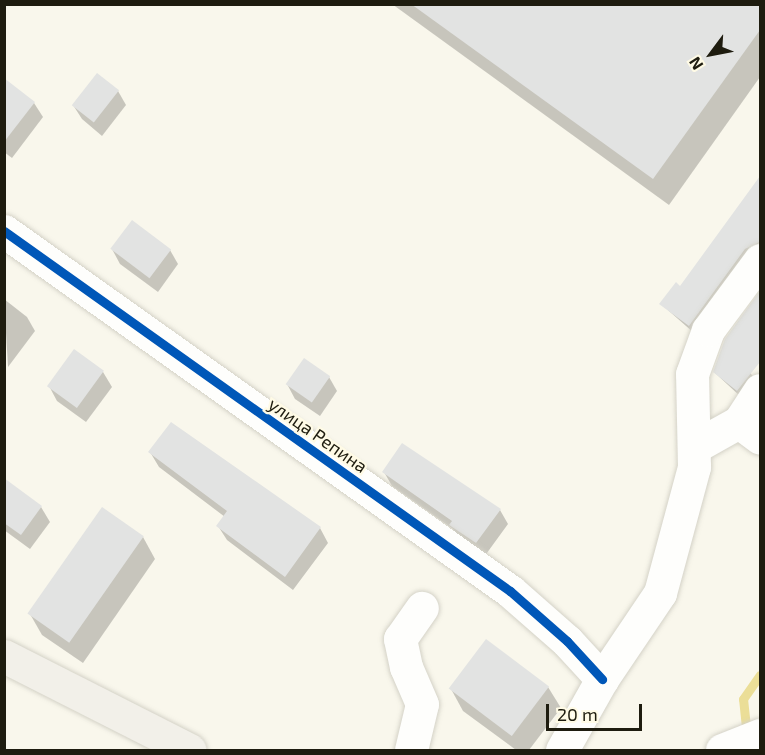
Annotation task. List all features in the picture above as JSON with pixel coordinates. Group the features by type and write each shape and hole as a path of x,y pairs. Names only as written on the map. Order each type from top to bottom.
{"main road":[{"path":"4,656 189,750"}],"street":[{"name":"улица Репина","path":"4,231 510,591 567,641 602,679"},
{"path":"562,750 602,679 660,593 685,507 694,447 692,374 708,330 760,260"},
{"path":"694,447 750,430 760,390"},
{"path":"411,750 422,704 406,667 400,639 422,608"},
{"path":"722,750 760,735"}],"building":[{"path":"411,4 760,4 760,30 653,179"},
{"path":"97,73 119,90 94,123 72,105"},
{"path":"4,78 35,102 4,142"},
{"path":"760,176 760,242 745,249 689,326 659,304 676,282 680,286"},
{"path":"132,220 171,249 149,278 110,249"},
{"path":"760,291 760,362 737,391 713,372 725,339"},
{"path":"74,349 104,371 77,408 47,386"},
{"path":"304,358 330,376 312,403 286,384"},
{"path":"171,422 321,527 285,577 216,526 227,511 148,452"},
{"path":"402,443 501,509 476,543 449,525 452,521 382,472"},
{"path":"4,478 42,506 21,535 4,523"},
{"path":"102,507 144,536 69,643 27,613"},
{"path":"486,639 549,687 512,736 449,689"}],"waterway":[{"path":"746,727 743,699 760,675"}],"cycle path":[{"path":"4,231 510,591 567,641 602,679"}]}
